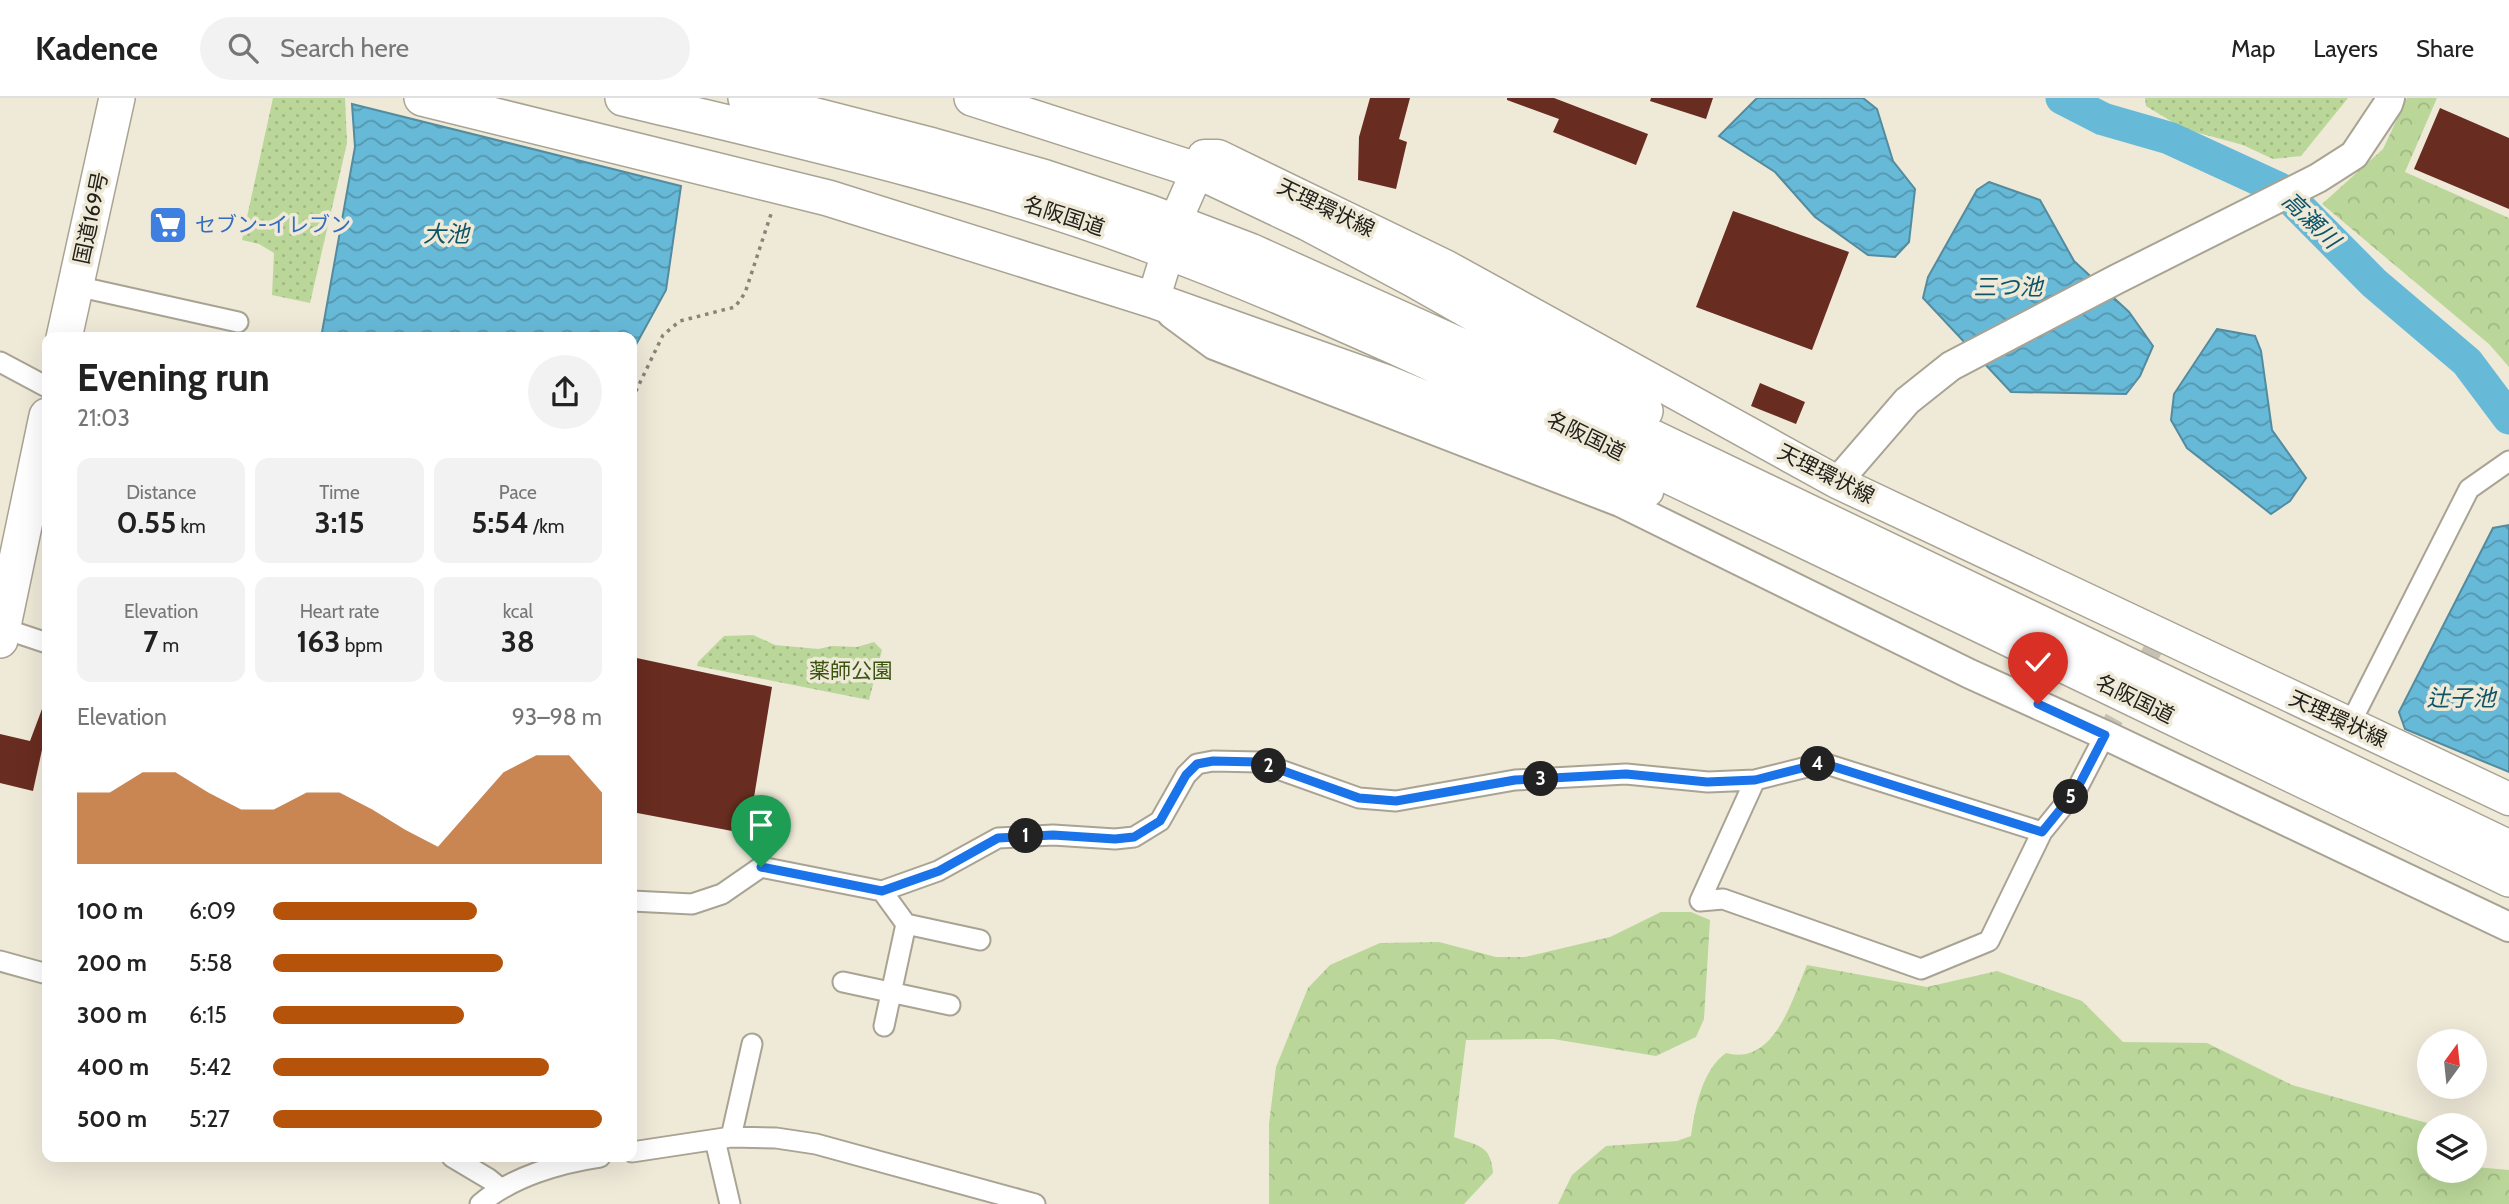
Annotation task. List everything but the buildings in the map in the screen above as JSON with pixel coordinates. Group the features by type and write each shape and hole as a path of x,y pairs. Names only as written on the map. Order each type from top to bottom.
{"highway":[{"name":"国道169号","path":"65,332 117,98"},
{"path":"422,98 828,198 1158,284 1384,382 1974,622"},
{"name":"名阪国道","path":"623,98 933,175 1143,242 1246,281 1478,385 2509,879"},
{"name":"名阪国道","path":"746,98 1042,177 1148,212 1250,251 1474,352 2509,848"},
{"path":"972,98 1196,170 1308,223 1539,349 1733,463 2044,615 2173,687"},
{"path":"1,637 42,440"}],"main road":[{"name":"天理環状線","path":"1196,170 1204,156 1218,156 1435,261 1837,482 2509,799"},
{"path":"1182,206 1196,170"}],"street":[{"path":"1837,482 1907,401 1951,366 2318,178 2354,155 2390,98"},
{"path":"1158,284 1213,345 1620,502 1970,674 2105,735 2509,927"},
{"path":"76,286 238,321"},
{"path":"0,362 42,384"},
{"path":"2350,724 2469,489 2509,461"},
{"path":"1,637 42,642"},
{"path":"1755,780 1700,901 1723,899 1920,969 1989,941 2042,832 2077,789 2105,735"},
{"path":"637,901 692,904 722,894 761,867 882,891 939,871 998,838 1053,835 1115,839 1134,837 1160,821 1186,775 1197,764 1213,761 1258,762 1359,798 1396,801 1515,780 1612,774 1707,782 1755,780 1822,763 2042,832"},
{"path":"882,891 906,924 980,940"},
{"path":"884,1026 906,924"},
{"path":"0,961 42,973"},
{"path":"843,982 950,1005"},
{"path":"730,1204 723,1139 752,1044"},
{"path":"637,1151 723,1139 776,1138 816,1144 1035,1204"},
{"path":"461,1162 489,1178 500,1188"},
{"path":"480,1204 500,1188 570,1162"}],"path":[{"path":"637,389 663,335 680,321 735,307 746,293 780,186"}],"green space":[{"path":"273,98 345,98 347,143 310,303 272,295 274,253 259,244 242,240"},
{"path":"2145,98 2348,98 2301,156 2273,159 2243,145 2184,129 2146,106"},
{"path":"2407,98 2437,98 2405,172 2509,218 2509,367 2489,344 2322,204 2383,149"},
{"name":"薬師公園","path":"753,635 775,645 818,649 832,646 857,647 874,642 882,650 869,700 697,666 724,636"},
{"path":"1661,912 1691,912 1710,920 1704,1019 1696,1037 1656,1056 1553,1039 1466,1040 1454,1137 1486,1151 1493,1173 1464,1204 1269,1204 1269,1124 1276,1067 1308,988 1330,965 1380,943 1439,942 1496,957 1525,957 1610,937"},
{"path":"1807,965 1927,987 1997,971 2082,1001 2123,1042 2207,1043 2292,1085 2417,1120 2417,1183 2487,1183 2487,1168 2509,1170 2509,1204 1558,1204 1572,1175 1606,1146 1677,1141 1691,1136 1701,1090 1711,1069 1726,1053 1743,1054 1757,1050 1769,1040 1788,1011"}],"water":[{"path":"1757,98 1863,98 1877,109 1893,161 1915,189 1909,242 1895,257 1868,255 1815,217 1775,172 1719,136"},
{"name":"大池","path":"352,104 681,186 666,290 637,343 637,332 322,332 355,147"},
{"name":"三つ池","path":"1989,182 2040,200 2074,261 2129,312 2153,346 2140,376 2126,394 2011,392 1923,298 1928,277 1977,190"},
{"path":"2217,329 2255,336 2261,351 2272,430 2306,478 2290,501 2271,514 2187,448 2171,420 2174,394"},
{"name":"辻子池","path":"2509,525 2509,772 2405,729 2399,712 2493,528"}],"waterway":[{"name":"高瀬川","path":"2062,98 2103,119 2169,138 2282,190 2374,283 2467,362 2509,418"}],"tunnel":[{"path":"2105,735 2161,635"}],"place":[{"name":"セブン-イレブン","path":"168,225"}],"route":[{"path":"761,867 882,891 939,871 998,838 1053,835 1115,839 1134,837 1160,821 1186,775 1197,764 1213,761 1258,762 1359,798 1396,801 1515,780 1626,774 1707,782 1755,780 1822,763 2042,832 2077,789 2105,735 2038,704"}]}
